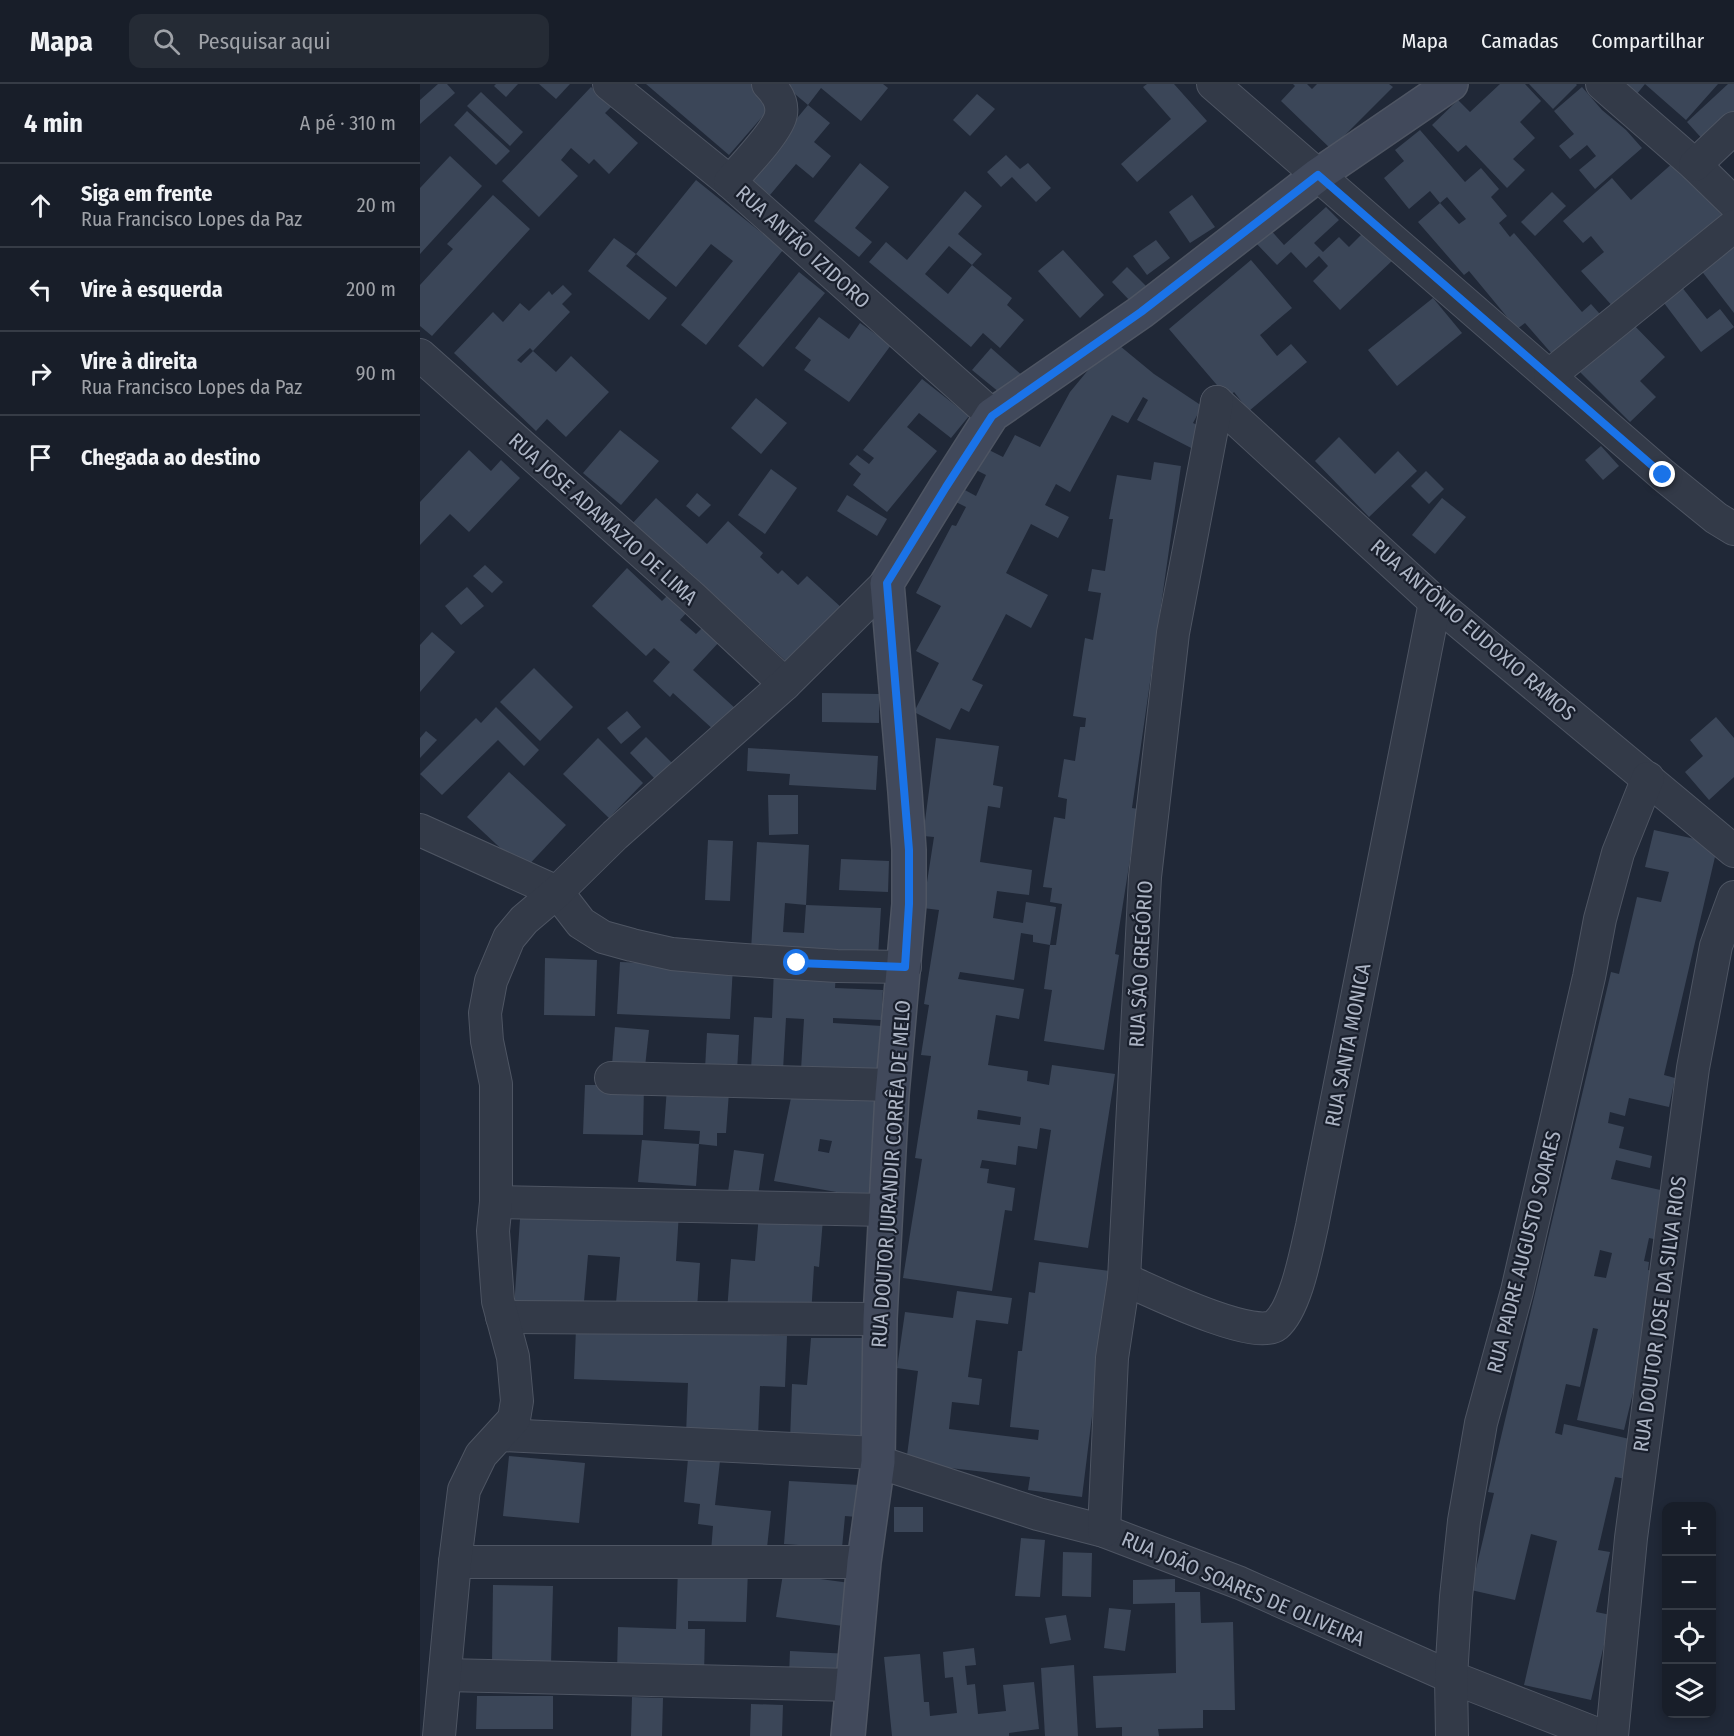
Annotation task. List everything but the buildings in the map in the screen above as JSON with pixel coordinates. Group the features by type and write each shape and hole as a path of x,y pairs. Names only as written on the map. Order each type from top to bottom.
{"street":[{"name":"RUA ANTÃO IZIDORO","path":"609,84 730,182 992,416"},
{"path":"730,182 777,126 782,113 780,100 768,84"},
{"path":"1214,84 1663,475 1716,518 1734,529"},
{"path":"439,1736 464,1490 481,1455 514,1419 517,1401 513,1357 498,1301 494,1241 496,1084 487,1041 485,1014 491,981 509,938 524,920 558,892 615,835 785,684 887,583 992,416 1141,312 1318,175 1451,84"},
{"path":"1602,84 1695,165 1734,203"},
{"path":"1695,165 1734,128"},
{"path":"1550,375 1734,226"},
{"name":"RUA JOSE ADAMAZIO DE LIMA","path":"420,355 692,597 785,684"},
{"name":"RUA ANTÔNIO EUDOXIO RAMOS","path":"1217,402 1435,602 1734,851"},
{"name":"RUA SÃO GREGÓRIO","path":"1104,1531 1112,1358 1124,1279 1146,876 1173,633 1217,402"},
{"name":"RUA DOUTOR JURANDIR CORRÊA DE MELO","path":"848,1736 864,1563 878,1457 880,1319 893,1085 909,904 909,850 887,583"},
{"name":"RUA SANTA MONICA","path":"1124,1279 1223,1321 1246,1327 1263,1329 1274,1327 1284,1315 1301,1272 1312,1226 1435,602"},
{"name":"RUA PADRE AUGUSTO SOARES","path":"1452,1736 1451,1677 1456,1597 1464,1521 1481,1423 1522,1268 1589,977 1600,919 1618,853 1648,778"},
{"path":"420,830 558,892 581,923 603,937 672,954 837,966 905,967"},
{"name":"RUA DOUTOR JOSE DA SILVA RIOS","path":"1612,1736 1631,1538 1693,1068 1716,946 1734,897"},
{"path":"611,1078 893,1085"},
{"path":"496,1202 886,1210"},
{"path":"502,1317 880,1319"},
{"name":"RUA JOÃO SOARES DE OLIVEIRA","path":"501,1435 878,1457 1038,1514 1104,1531 1240,1583 1451,1677 1602,1736"},
{"path":"455,1562 864,1563"},
{"path":"445,1674 852,1685"}],"route":[{"path":"797,963 905,967 909,904 909,850 887,583 992,416 1141,312 1318,175 1663,475"}]}
